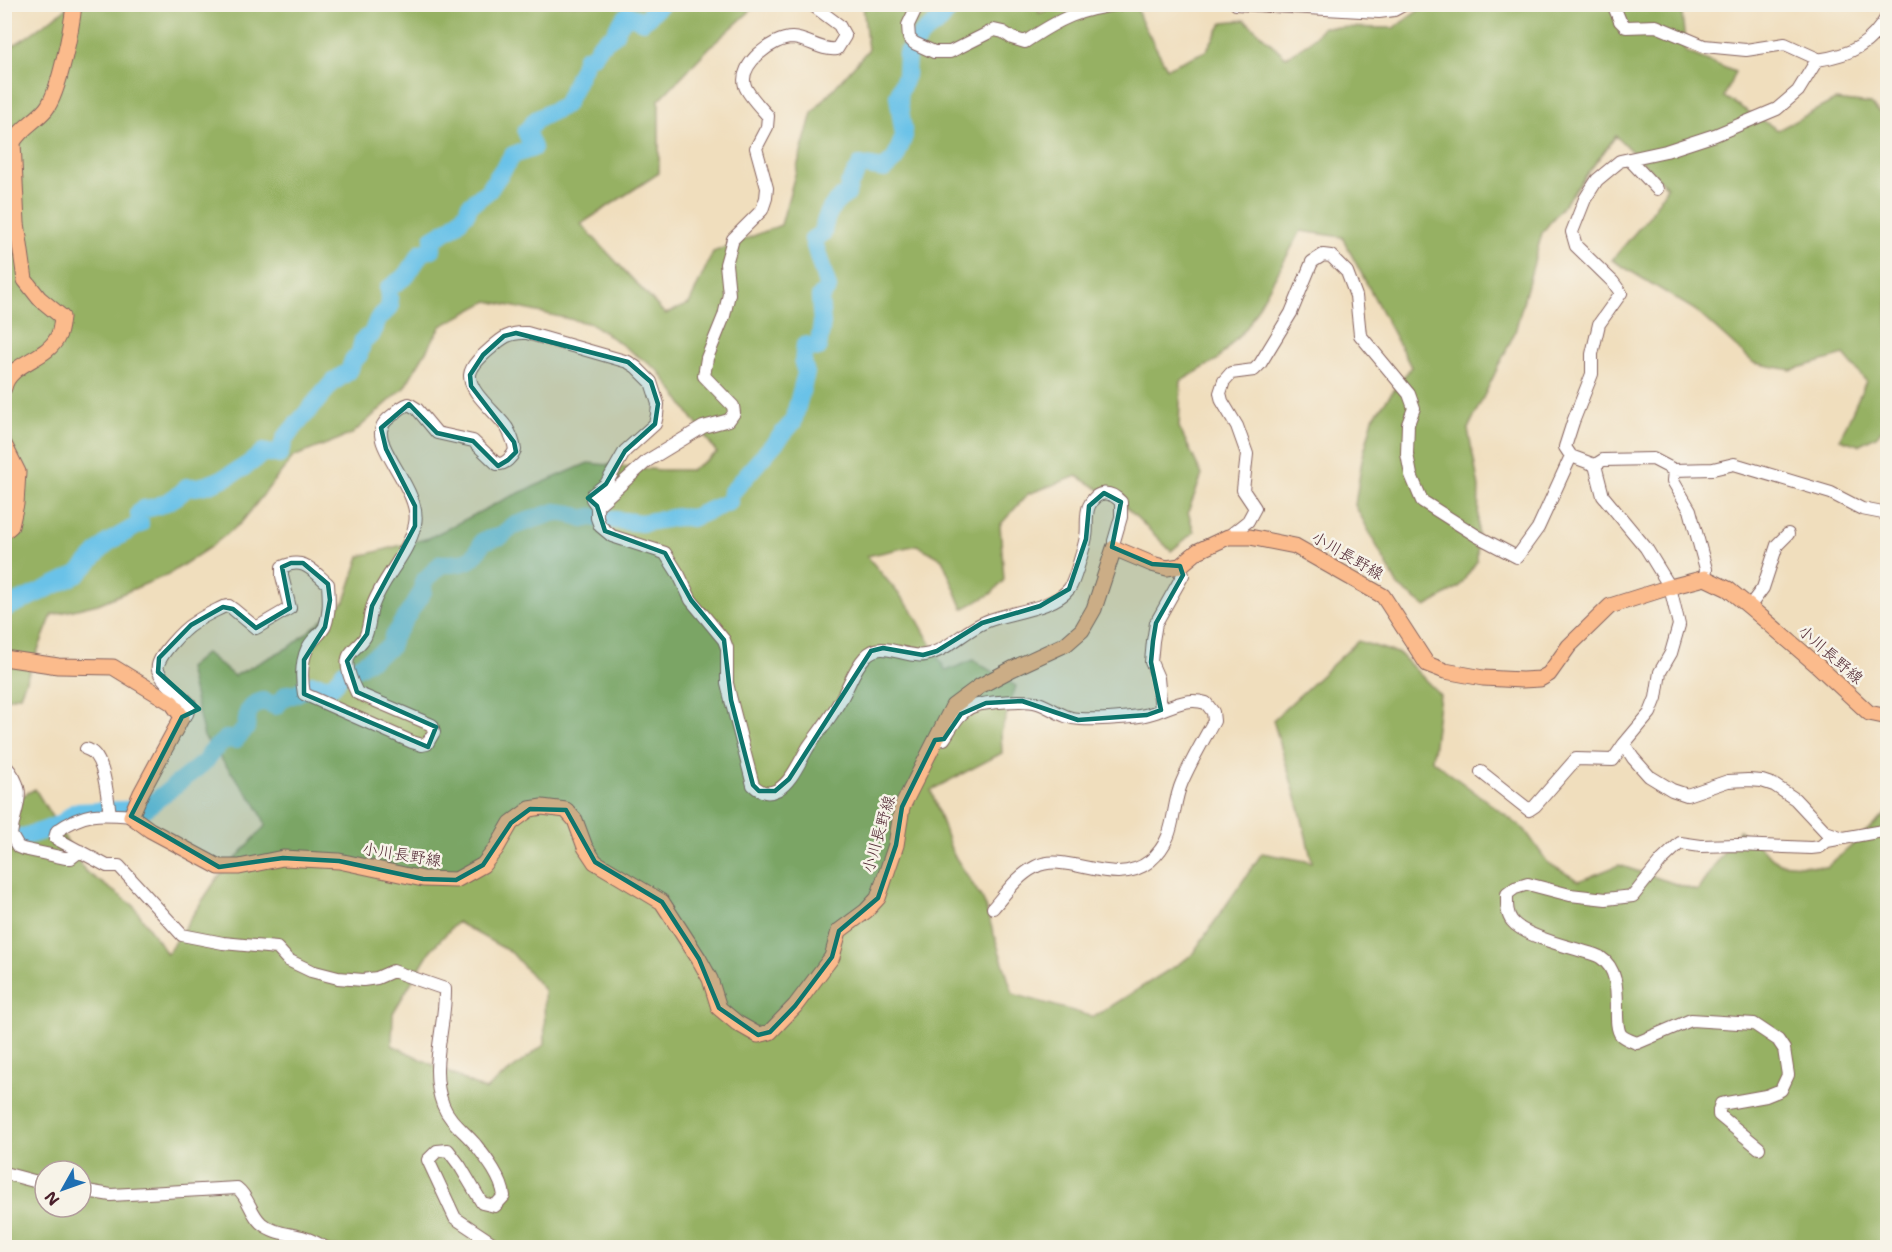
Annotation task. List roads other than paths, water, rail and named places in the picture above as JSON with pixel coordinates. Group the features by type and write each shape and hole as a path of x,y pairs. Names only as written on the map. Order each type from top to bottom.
{"main road":[{"path":"4,387 6,380 16,370 48,350 58,337 62,317 39,298 25,280 17,223 14,142 20,132 46,109 56,91 72,25 74,4"},
{"path":"4,444 18,472 16,504 11,526 4,532"},
{"name":"小川長野線","path":"1180,566 1197,551 1228,537 1250,537 1295,546 1348,574 1383,596 1427,664 1483,678 1540,680 1549,674 1569,646 1610,606 1705,578 1728,589 1869,713 1887,717"},
{"path":"1114,548 1152,564 1167,568 1180,566"},
{"name":"小川長野線","path":"131,816 150,830 219,867 239,867 284,858 339,861 423,879 456,880 483,865 496,849 511,823 530,809 542,807 566,810 575,820 585,847 595,862 662,902 710,979 719,1008 737,1023 758,1035 770,1032 795,1006 832,957 839,931 866,911 878,898 896,845 902,807 953,706 980,686 1066,644 1082,630 1094,609 1114,548"},
{"path":"4,658 58,666 113,667 172,703 182,717 131,816"}],"street":[{"path":"597,506 647,461 703,427 729,420 734,412 733,406 704,376 707,357 724,316 729,294 726,264 733,239 762,210 766,198 767,188 756,148 767,127 768,116 745,86 745,76 749,65 769,45 789,38 805,39 825,50 837,49 844,36 839,25 811,4"},
{"path":"918,4 908,25 909,38 914,43 934,52 950,52 994,30 1025,42 1057,21 1076,13 1123,4"},
{"path":"1236,4 1379,12 1394,10 1405,4"},
{"path":"1613,4 1620,21 1626,27 1656,26 1704,46 1746,50 1785,44 1818,60 1859,48 1880,28 1887,15"},
{"path":"1880,28 1887,50"},
{"path":"1595,465 1571,456 1565,447 1592,374 1592,354 1599,324 1621,293 1613,282 1576,246 1572,232 1585,199 1597,180 1620,161 1666,151 1715,135 1777,109 1798,91 1818,60"},
{"path":"1629,159 1657,189"},
{"path":"1228,537 1248,521 1255,508 1243,490 1247,454 1237,426 1222,400 1221,387 1231,374 1254,370 1260,364 1291,314 1312,262 1323,255 1331,256 1347,272 1356,296 1360,335 1409,394 1414,408 1408,424 1407,454 1411,475 1422,501 1477,536 1517,556 1538,528 1571,456"},
{"path":"182,717 187,714 190,704 172,689 159,672 157,666 159,658 191,625 223,607 229,606 256,628 290,608 282,567 291,562 303,563 328,584 330,600 325,627 310,644 304,660 304,694 412,742 427,744 434,732 432,725 357,693 347,661 367,634 372,606 415,526 415,506 380,436 381,428 386,420 402,406 409,404 417,409 437,433 473,441 497,464 508,460 516,450 514,442 507,427 471,386 470,375 483,355 504,336 516,333 526,333 628,362 651,382 658,404 655,424 626,451 606,484 593,494 592,499 597,506 597,518 600,526 612,536 665,553 691,600 724,640 727,648 727,683 749,774 753,785 759,791 766,793 776,791 789,779 840,702 864,658 872,651 883,648 923,656 982,623 1040,606 1069,589 1086,539 1089,506 1096,497 1104,493 1114,494 1121,502 1121,518 1114,548"},
{"path":"1595,465 1603,460 1653,459 1674,470 1713,469 1734,464 1831,493 1862,509 1887,514"},
{"path":"1481,772 1529,810 1576,759 1613,760 1650,713 1656,698 1660,672 1671,653 1679,625 1670,587 1646,548 1603,496 1595,465"},
{"path":"1674,470 1673,482 1690,510 1706,569 1705,578"},
{"path":"1749,607 1763,588 1777,545 1788,534"},
{"path":"1161,710 1158,678 1151,662 1153,641 1156,623 1184,575 1180,566"},
{"path":"935,740 944,739 961,714 972,706 986,703 1022,701 1038,703 1063,716 1078,720 1148,715 1186,700 1206,703 1213,712 1214,721 1180,784 1171,831 1159,851 1150,860 1135,870 1118,873 1062,864 1037,866 1011,886 993,908"},
{"path":"1624,744 1649,776 1672,790 1687,795 1728,781 1762,781 1774,785 1795,799 1826,832 1844,838"},
{"path":"86,749 92,750 100,761 110,814"},
{"path":"4,764 13,774 19,790 18,807 11,835 18,847 65,858 70,858 80,851"},
{"path":"131,816 110,814 83,816 57,831 55,838 107,866 119,866 182,935 223,943 277,948 288,960 338,978 363,980 377,978 393,971 445,989 436,1073 439,1092 449,1118 475,1145 503,1185 504,1196 495,1206 483,1203 447,1150 437,1151 428,1160 455,1218 491,1242 495,1248"},
{"path":"1759,1148 1719,1115 1719,1110 1721,1104 1766,1096 1781,1089 1788,1075 1784,1048 1778,1040 1754,1024 1691,1020 1637,1043 1628,1039 1621,1034 1618,1028 1617,992 1611,969 1600,957 1550,940 1512,921 1507,911 1507,894 1527,884 1570,895 1619,899 1633,896 1661,861 1680,843 1701,846 1737,845 1796,849 1820,847 1827,841 1887,830"},
{"path":"4,1173 33,1181"},
{"path":"93,1192 111,1195 237,1188 243,1193 260,1222 273,1231 288,1236 304,1237 326,1248"}],"waterway":[{"path":"4,609 78,574 107,543 140,524 139,513 143,509 167,502 187,487 206,485 228,476 263,452 279,455 285,438 333,382 349,371 353,360 359,355 363,340 372,334 378,319 390,307 388,289 407,275 421,253 432,249 433,239 453,227 467,212 469,206 488,191 513,155 533,148 526,131 537,119 565,105 585,59 594,55 601,44 614,35 628,15 643,21 661,4"},
{"path":"4,843 62,823 75,812 145,809 206,761 212,751 226,739 235,740 246,728 248,712 255,704 263,701 276,706 287,694 293,695 313,684 332,687 344,672 358,667 390,647 393,637 423,591 423,582 441,564 467,561 475,554 483,541 501,536 513,526 555,512 571,514 583,519 591,517 641,523 678,517 692,518 729,502 731,493 793,422 806,373 803,363 805,345 818,348 822,324 820,297 828,288 813,239 823,233 830,210 847,194 849,185 861,165 884,169 895,159 904,136 898,96 906,75 907,53 922,34 940,21 953,4"}]}
